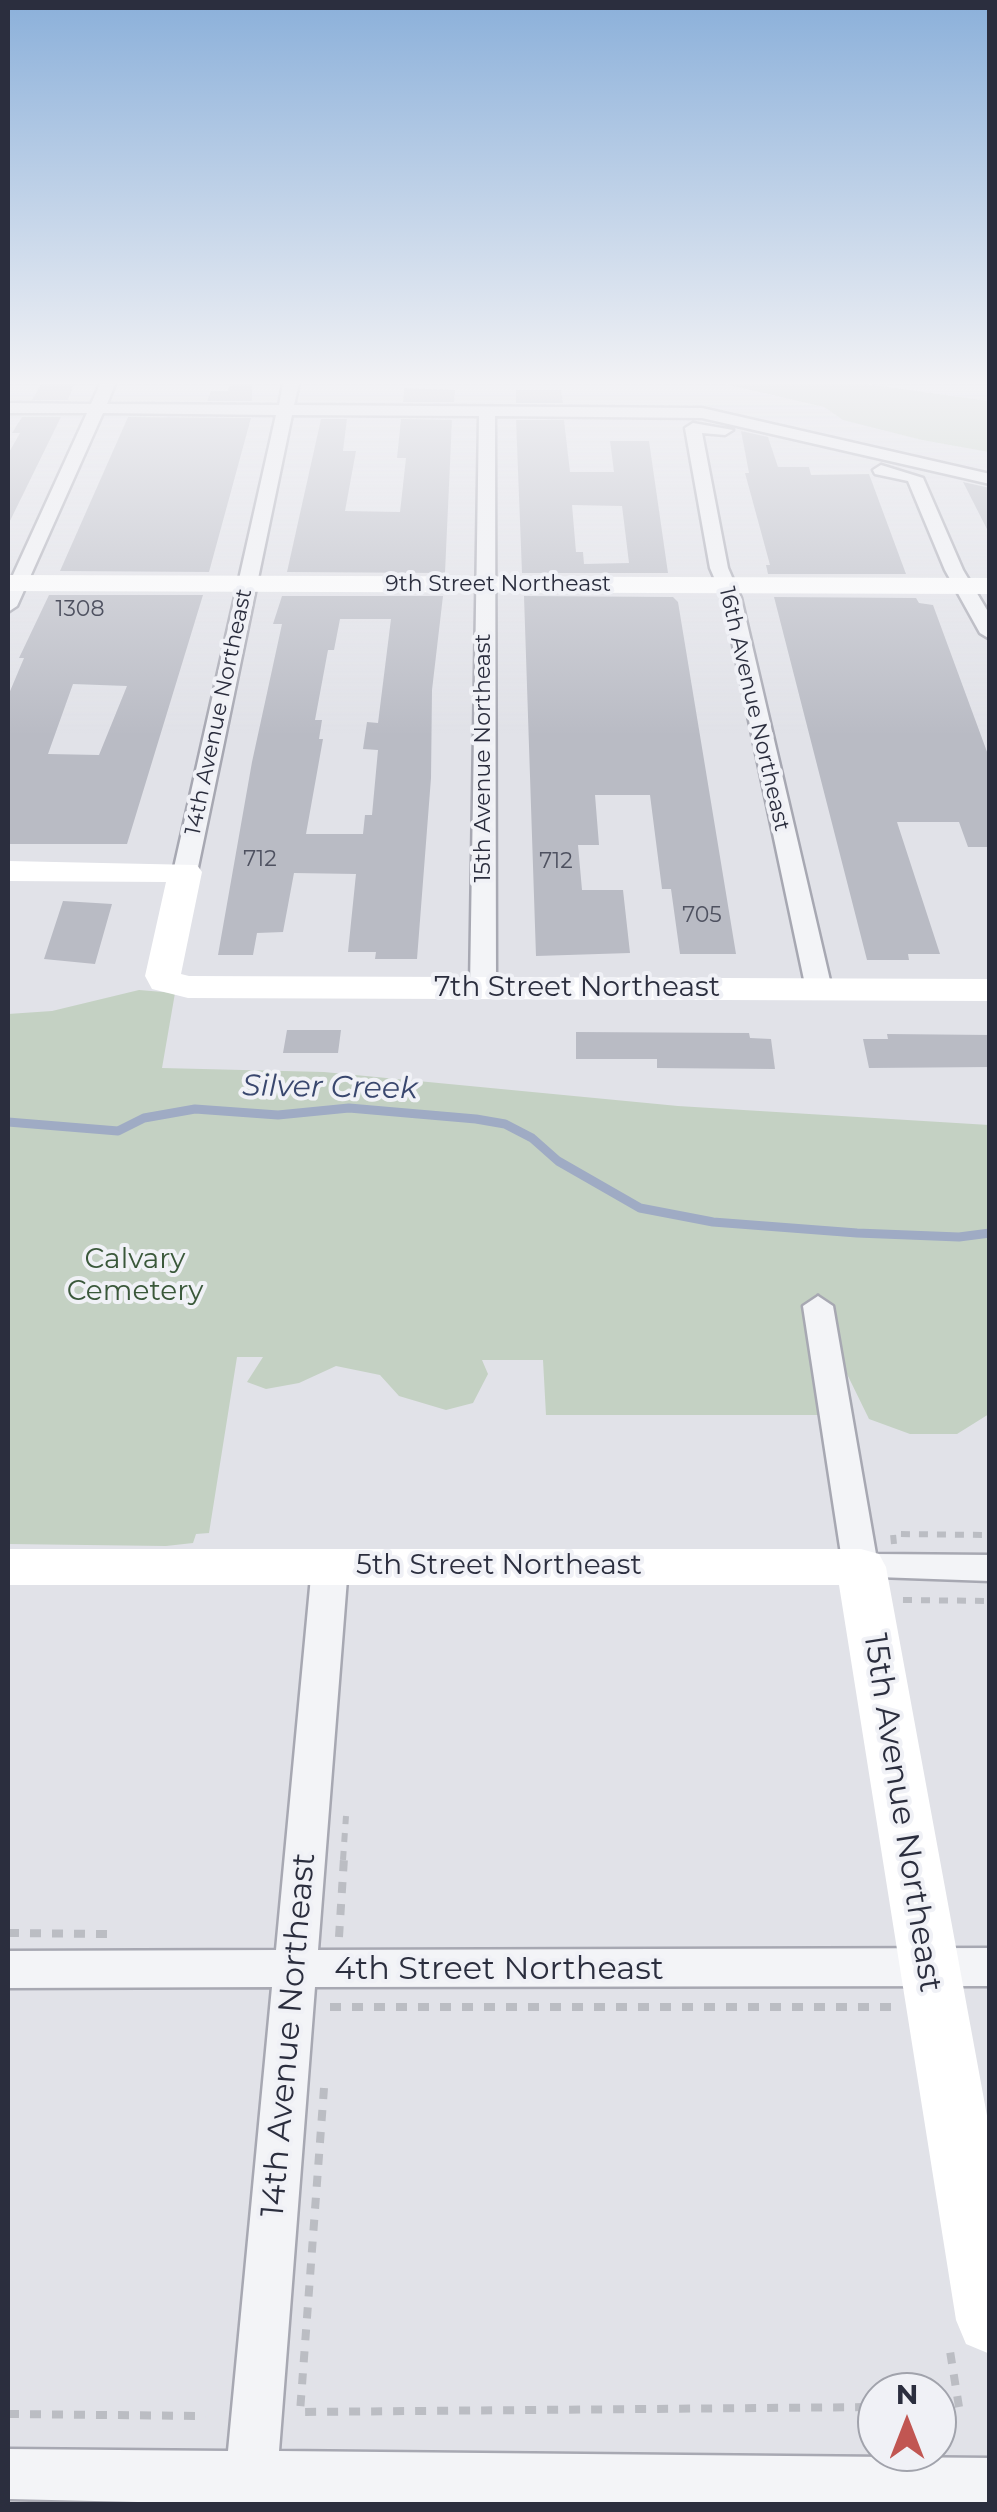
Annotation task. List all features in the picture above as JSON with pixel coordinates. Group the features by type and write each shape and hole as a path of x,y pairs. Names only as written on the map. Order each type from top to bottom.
{"street":[{"path":"11,591 53,501"},
{"name":"14th Avenue Northeast","path":"165,981 163,968 264,501"},
{"name":"15th Avenue Northeast","path":"483,988 486,501"},
{"name":"16th Avenue Northeast","path":"708,501 818,989"},
{"name":"16th Avenue Northeast","path":"928,501 977,586"},
{"name":"9th Street Northeast","path":"11,591 246,584 977,586"},
{"path":"977,586 990,632"},
{"path":"8,870 185,872"},
{"name":"7th Street Northeast","path":"165,981 188,987 990,990"},
{"name":"15th Avenue Northeast","path":"818,1306 886,1567 912,1987 990,2320"},
{"name":"14th Avenue Northeast","path":"250,2490 330,1566"},
{"name":"5th Street Northeast","path":"8,1567 990,1568"},
{"name":"4th Street Northeast","path":"8,1970 293,1971 912,1987 990,1967"},
{"path":"8,2474 250,2490 990,2483"}],"path":[{"path":"886,1567 990,1535"},
{"path":"886,1567 990,1601"},
{"path":"329,2024 330,2004 912,1987"},
{"path":"325,2082 300,2412 857,2407"},
{"path":"8,2414 206,2416"}],"green space":[{"name":"Calvary Cemetery","path":"139,990 175,993 162,1068 324,1072 678,1106 989,1125 989,1414 957,1434 910,1434 869,1419 847,1374 828,1359 834,1415 546,1415 543,1360 482,1360 488,1374 473,1403 446,1410 399,1396 380,1375 336,1366 299,1383 266,1389 247,1382 263,1357 237,1357 209,1533 196,1534 193,1543 166,1546 8,1544 8,1014 52,1011"}],"building":[{"path":"8,501 20,501 8,525"},
{"path":"91,501 228,501 209,572 60,571"},
{"path":"303,501 347,501 345,511 400,512 401,501 448,501 445,573 287,572"},
{"path":"519,501 658,501 668,573 522,573","holes":["572,505 622,506 629,563 584,564 583,552 576,552"]},
{"path":"753,501 879,501 906,574 768,574 766,565 770,565"},
{"path":"973,501 990,501 990,535"},
{"path":"49,595 203,595 127,844 8,844 8,696 24,658 19,658","holes":["73,684 127,686 99,755 48,754"]},
{"path":"282,596 443,596 432,690 431,778 417,959 375,959 376,952 348,952 356,874 294,873 283,932 257,933 253,955 218,955 252,762 282,624 273,624","holes":["340,619 391,619 378,723 367,722 363,749 378,750 372,815 365,815 363,834 306,834 323,739 319,739 322,720 315,720 328,650 334,650"]},
{"path":"524,596 673,597 678,602 736,954 680,954 671,889 662,889 650,795 595,795 599,845 578,845 582,890 623,890 630,953 536,956"},
{"path":"774,597 916,598 919,603 933,605 990,760 990,847 968,847 959,822 897,822 940,954 908,954 909,960 867,960"},
{"path":"63,901 112,904 95,964 44,959"},
{"path":"287,1030 341,1030 338,1053 283,1053"},
{"path":"576,1032 749,1033 750,1038 771,1039 775,1069 657,1068 657,1059 576,1059"},
{"path":"887,1034 990,1035 990,1067 869,1068 863,1039 888,1039"}],"waterway":[{"name":"Silver Creek","path":"8,1122 118,1131 144,1118 195,1109 278,1115 349,1108 476,1119 505,1124 532,1138 558,1161 640,1208 713,1222 857,1233 959,1237 990,1233"}]}
